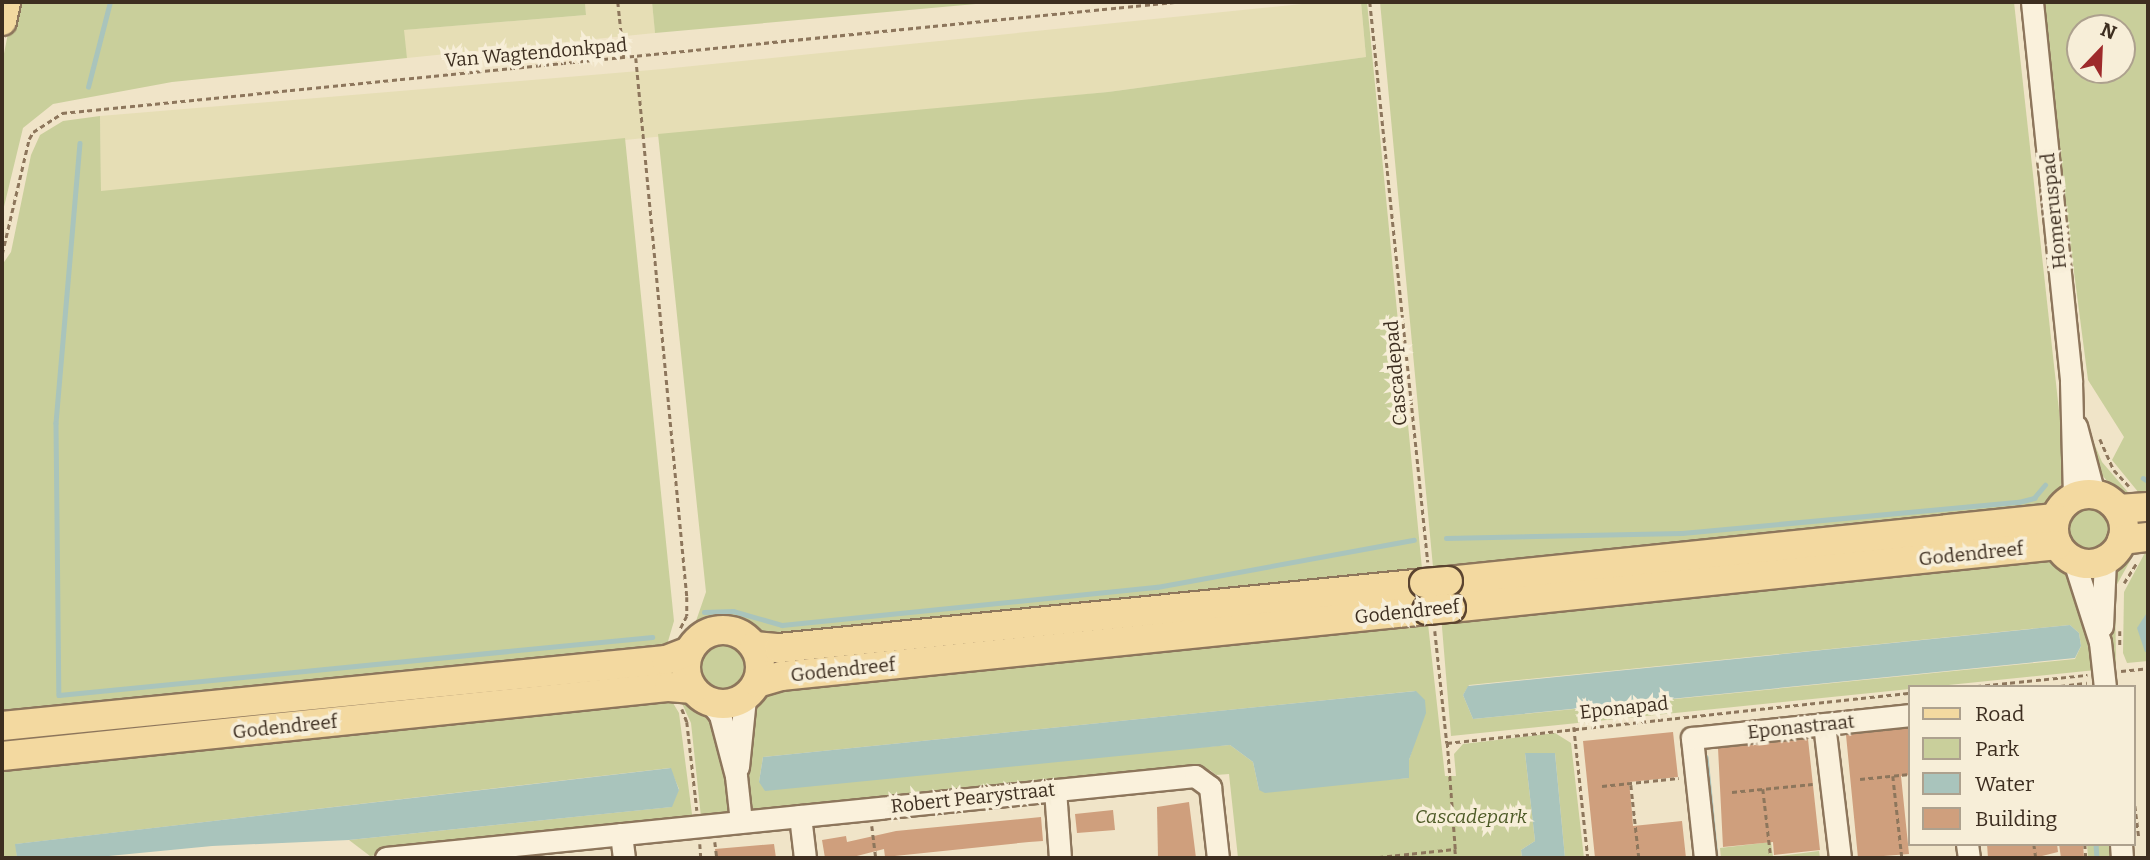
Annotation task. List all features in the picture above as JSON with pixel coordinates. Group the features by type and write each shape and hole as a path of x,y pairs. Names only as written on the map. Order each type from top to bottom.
{"main road":[{"path":"2,21 6,2"},
{"path":"2062,541 2084,494 2118,509 2148,507"},
{"path":"2118,509 2125,546"},
{"name":"Godendreef","path":"754,646 779,648 1436,597 2062,541 2125,546"},
{"name":"Godendreef","path":"751,690 781,676 1436,597"},
{"path":"720,630 739,633 754,646 761,664 751,690 728,704 701,695 686,670 689,651 702,636 720,630"},
{"name":"Godendreef","path":"2,726 666,660 689,651"},
{"name":"Godendreef","path":"2,756 669,687 701,695"}],"street":[{"name":"Homeruspad","path":"2032,2 2074,421 2085,449 2084,494"},
{"path":"2062,541 2100,642 2109,678"},
{"path":"2100,642 2125,546"},
{"path":"736,776 751,690"},
{"path":"701,695 720,715 736,776 741,822"},
{"name":"Eponastraat","path":"1705,858 1692,738 1909,715"},
{"path":"1824,724 1840,858"},
{"name":"Robert Pearystraat","path":"386,858 455,855 621,834 1195,776 1205,779 1210,787 1218,858"},
{"path":"1055,790 1060,858"},
{"path":"800,816 805,858"},
{"path":"621,834 624,858"}],"path":[{"path":"618,2 624,59"},
{"name":"Van Wagtendonkpad","path":"2,254 29,139 33,132 62,113 636,58 1174,2"},
{"name":"Cascadepad","path":"1370,2 1436,597 1447,743"},
{"path":"636,58 687,597"},
{"path":"2073,685 2148,668"},
{"path":"1999,685 2109,678"},
{"name":"Eponapad","path":"1447,743 1574,727 1909,693"},
{"path":"1574,727 1588,858"},
{"path":"1447,743 1456,858"},
{"path":"1860,779 1909,774"},
{"path":"1893,776 1902,858"},
{"path":"1602,786 1680,778 1681,789"},
{"path":"1732,792 1830,781"},
{"path":"1631,784 1639,858"},
{"path":"1763,789 1771,858"},
{"path":"869,809 876,858"},
{"path":"1370,858 1455,849"}],"shaded area":[{"path":"585,2 652,2 655,33 407,58 403,30 586,15"},
{"path":"1322,2 1361,2 1366,57 1108,92 101,192 100,116 663,69"}],"green space":[{"path":"14,2 585,2 586,15 404,30 407,58 172,82 53,104 23,128 2,215 2,64"},
{"path":"652,2 998,2 655,33"},
{"path":"1361,2 1367,2 1423,579 758,637 739,626 719,623 699,631 678,648 696,621 706,592 658,134 1108,92 1366,57"},
{"path":"1380,2 2014,2 2064,456 2063,481 2053,499 2047,506 1434,578"},
{"path":"2039,2 2148,2 2148,504 2112,460 2124,437 2088,380"},
{"path":"100,116 101,191 625,138 674,621 664,655 2,723 2,265 11,252 31,155 40,135 63,121"},
{"path":"2080,410 2102,462 2133,498 2122,499 2097,469"},
{"path":"2089,504 2107,511 2114,529 2107,547 2089,554 2071,547 2064,529 2071,511"},
{"path":"2140,543 2115,588 2116,663 2110,666 2108,573 2122,553"},
{"path":"2148,547 2148,661 2127,663 2123,653 2124,592"},
{"path":"2050,556 2077,576 2096,670 1949,685 1909,685 1909,689 1451,736 1441,615","holes":["2070,625 2079,633 2081,646 2075,659 1473,719 1463,695 1469,685"]},
{"name":"Cascadepark","path":"1427,615 1445,776 1456,776 1454,754 1463,744 1555,733 1571,743 1584,858 1565,858 1555,753 1525,753 1535,841 1521,850 1522,858 1238,858 1229,774 1216,775 1210,770 760,816 746,806 748,713 769,689","holes":["1415,691 1420,724 1409,760 1409,778 1259,790 1253,762 1230,745 759,782 763,757"]},
{"path":"725,644 743,651 750,669 743,687 725,694 707,687 700,669 707,651"},
{"path":"667,693 679,713 693,822 370,856 349,840 671,807 679,789 670,768 16,844 17,858 2,858 2,766"},
{"path":"679,697 692,697 712,713 733,802 730,815 701,817 691,723"},
{"path":"1771,842 1773,857 1819,851 1820,858 1721,858 1720,848"},
{"path":"2087,846 2110,846 2111,858 2088,858"}],"water":[{"path":"2148,611 2148,651 2145,652 2137,628"},
{"path":"2070,625 2079,633 2081,646 2075,658 1473,719 1463,695 1468,686"},
{"path":"1416,691 1425,700 1426,713 1409,760 1409,778 1265,793 1259,790 1253,762 1230,745 765,791 759,782 763,757"},
{"path":"1525,753 1555,753 1565,858 1522,858 1521,850 1535,841"},
{"path":"671,768 679,790 672,807 349,840 212,846 88,858 17,858 15,844"}],"building":[{"path":"1909,728 1909,775 1901,776 1909,854 1858,858 1846,735"},
{"path":"1673,732 1678,777 1629,782 1633,826 1682,821 1686,858 1595,858 1583,741"},
{"path":"1808,739 1820,850 1774,855 1773,842 1723,847 1718,748"},
{"path":"1189,802 1196,858 1158,858 1157,807"},
{"path":"1113,810 1115,830 1077,833 1075,814"},
{"path":"1041,817 1043,841 885,857 884,849 849,858 825,858 822,840 846,836 847,842 896,831"},
{"path":"774,844 776,858 716,858 715,849"},
{"path":"1987,846 2057,846 2058,852 2034,858 1988,858"},
{"path":"2059,846 2083,846 2084,858 2061,858"}],"waterway":[{"path":"88,87 110,2"},
{"path":"80,143 56,423 59,695 652,637"},
{"path":"2143,478 2148,481"},
{"path":"1446,538 1682,533 2019,502 2034,498 2045,485"},
{"path":"704,612 733,611 782,625 1157,587 1414,540"},
{"path":"1837,743 1839,763"},
{"path":"1706,757 1716,858"},
{"path":"1978,846 1979,858"},
{"path":"2096,846 2097,858"}]}
